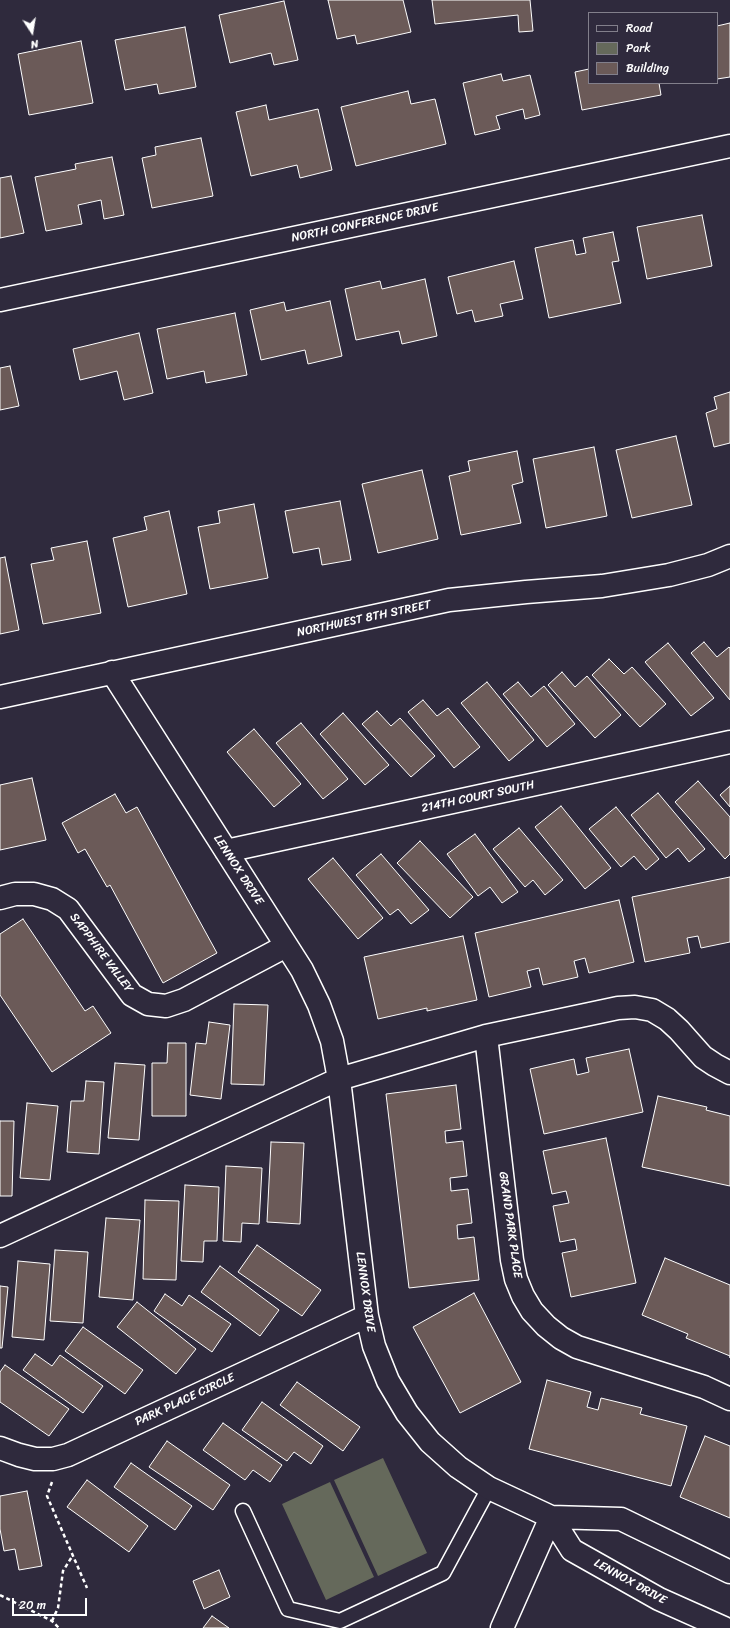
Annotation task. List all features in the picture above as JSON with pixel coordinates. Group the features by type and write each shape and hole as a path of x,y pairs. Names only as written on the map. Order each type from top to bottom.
{"street":[{"name":"NORTH CONFERENCE DRIVE","path":"0,300 730,146"},
{"name":"NORTHWEST 8TH STREET","path":"0,696 450,600 602,586 669,575 708,565 730,556"},
{"name":"LENNOX DRIVE","path":"112,672 302,970 319,1005 332,1041 338,1078 367,1316 374,1346 388,1381 407,1413 430,1442 458,1467 489,1488 551,1517 621,1519 730,1572"},
{"name":"214TH COURT SOUTH","path":"226,851 730,742"},
{"name":"SAPPHIRE VALLEY","path":"0,898 15,894 34,894 52,899 68,909 132,995 148,1004 166,1006 184,1000 286,946"},
{"path":"0,1236 338,1078 486,1036 618,1008 635,1007 652,1010 667,1018 703,1056 715,1065 730,1073"},
{"name":"GRAND PARK PLACE","path":"486,1036 512,1260 516,1279 532,1311 560,1338 577,1347 704,1387 730,1399"},
{"name":"PARK PLACE CIRCLE","path":"0,1448 18,1455 35,1459 53,1459 68,1455 367,1316"},
{"name":"LENNOX DRIVE","path":"551,1517 572,1550 659,1600 724,1628"},
{"path":"502,1628 551,1517"}],"lane":[{"path":"243,1511 288,1609 340,1621 442,1573 489,1488"}],"path":[{"path":"53,1459 56,1471 48,1496 87,1588"},
{"path":"52,1621 58,1608 62,1571 73,1555"},
{"path":"0,1595 52,1621 59,1628"}],"green space":[{"path":"383,1458 427,1553 378,1576 334,1480"},
{"path":"330,1482 374,1577 326,1600 282,1504"}],"building":[{"path":"328,0 403,0 411,32 357,44 355,35 337,39"},
{"path":"432,0 530,0 533,31 519,32 518,15 435,24"},
{"path":"284,1 298,60 274,65 271,53 230,63 219,15"},
{"path":"730,23 730,77 718,79 718,26"},
{"path":"185,27 196,87 159,94 157,84 125,90 115,40"},
{"path":"81,41 93,103 29,115 18,54"},
{"path":"588,69 588,84 659,84 661,95 582,110 575,72"},
{"path":"501,74 503,81 530,75 540,115 525,119 523,109 496,116 500,129 475,135 463,83"},
{"path":"408,91 411,104 435,99 446,144 356,166 341,107"},
{"path":"266,105 269,120 318,109 332,170 300,178 297,165 251,176 236,112"},
{"path":"201,138 213,196 152,208 142,158 156,155 155,147"},
{"path":"112,157 124,215 104,219 101,200 78,205 82,224 46,231 35,177 76,169 75,164"},
{"path":"11,176 24,233 0,238 0,178"},
{"path":"702,215 712,266 647,279 637,227"},
{"path":"613,232 619,261 612,262 621,303 549,318 535,248 573,240 576,255 586,253 583,238"},
{"path":"514,261 523,299 500,304 503,316 475,322 472,310 457,314 448,277"},
{"path":"425,279 437,336 402,344 399,331 356,340 345,289 380,281 382,289"},
{"path":"330,301 342,356 308,364 305,350 261,360 250,310 284,302 286,311"},
{"path":"235,313 247,375 206,383 204,371 167,379 157,329"},
{"path":"139,333 153,393 124,400 117,371 80,380 73,349"},
{"path":"10,366 19,406 0,410 0,368"},
{"path":"730,392 730,443 714,447 706,413 717,409 714,397"},
{"path":"676,436 692,505 632,518 616,450"},
{"path":"594,447 607,516 546,528 533,459"},
{"path":"517,451 523,482 512,485 521,523 461,535 449,476 470,471 468,461"},
{"path":"422,470 438,539 378,553 362,484"},
{"path":"340,501 351,560 322,565 319,548 293,553 285,511"},
{"path":"254,504 268,578 210,589 198,527 220,523 218,511"},
{"path":"169,511 187,594 128,607 113,538 147,530 144,517"},
{"path":"87,541 101,613 43,624 31,564 54,560 51,548"},
{"path":"5,557 19,630 0,634 0,558"},
{"path":"704,642 717,657 729,647 730,648 730,700 691,653"},
{"path":"668,643 714,698 691,716 645,662"},
{"path":"609,659 624,674 632,667 666,704 640,727 592,675"},
{"path":"562,672 575,687 587,676 621,715 595,738 548,685"},
{"path":"487,682 534,740 509,761 461,703"},
{"path":"518,682 531,697 544,686 575,724 547,747 503,694"},
{"path":"423,700 437,716 448,708 480,747 454,768 408,712"},
{"path":"377,711 391,726 400,718 435,756 411,777 362,724"},
{"path":"343,713 389,765 365,785 320,734"},
{"path":"301,723 348,779 323,799 276,743"},
{"path":"254,729 301,784 274,807 227,752"},
{"path":"32,778 46,840 0,850 0,785"},
{"path":"698,781 730,817 730,854 725,859 675,802"},
{"path":"730,786 730,807 720,795"},
{"path":"658,793 705,849 689,862 678,848 666,858 631,815"},
{"path":"115,794 126,813 137,807 217,953 163,983 110,885 107,887 85,849 78,853 62,823"},
{"path":"561,806 611,868 585,889 535,827"},
{"path":"616,807 659,859 646,870 634,856 621,867 589,829"},
{"path":"519,828 563,880 545,895 533,880 525,887 493,849"},
{"path":"475,834 518,892 502,903 490,887 478,896 447,854"},
{"path":"420,841 473,897 450,918 397,863"},
{"path":"381,854 429,910 411,924 398,909 390,915 356,875"},
{"path":"333,858 383,918 358,939 308,879"},
{"path":"730,877 730,942 701,948 698,936 687,938 690,953 645,962 632,897"},
{"path":"619,900 634,962 589,973 585,958 574,961 578,977 543,985 539,968 527,971 531,987 489,997 475,933"},
{"path":"23,919 85,1011 93,1006 111,1033 52,1072 0,995 0,934"},
{"path":"463,936 477,1000 427,1011 427,1008 378,1019 364,957"},
{"path":"234,1004 268,1005 264,1085 231,1084"},
{"path":"209,1022 230,1025 221,1099 190,1095 196,1043 206,1044"},
{"path":"168,1043 186,1043 186,1116 152,1116 152,1063 167,1063"},
{"path":"629,1049 643,1112 544,1134 530,1069 574,1059 577,1075 589,1072 586,1058"},
{"path":"115,1063 145,1065 139,1140 108,1138"},
{"path":"86,1081 104,1082 99,1154 67,1152 71,1101 84,1101"},
{"path":"456,1085 461,1129 445,1131 446,1143 463,1141 467,1176 450,1178 451,1191 468,1189 472,1223 457,1225 458,1239 474,1237 479,1280 409,1288 386,1094"},
{"path":"658,1096 707,1107 706,1110 730,1116 730,1186 642,1167"},
{"path":"27,1103 58,1106 50,1180 20,1178"},
{"path":"0,1121 14,1121 12,1196 0,1196"},
{"path":"606,1138 636,1283 571,1297 562,1253 577,1250 575,1239 560,1242 553,1206 569,1203 566,1191 552,1194 543,1151"},
{"path":"271,1142 304,1143 300,1224 267,1222"},
{"path":"226,1166 262,1168 259,1224 242,1223 241,1242 223,1241"},
{"path":"185,1185 219,1187 217,1241 204,1241 203,1262 181,1261"},
{"path":"145,1200 179,1201 176,1280 143,1279"},
{"path":"106,1218 140,1220 133,1300 99,1297"},
{"path":"257,1245 321,1290 302,1316 238,1272"},
{"path":"55,1250 88,1252 83,1323 50,1321"},
{"path":"665,1258 730,1285 730,1356 686,1338 688,1334 642,1315"},
{"path":"18,1261 50,1264 44,1340 12,1337"},
{"path":"220,1266 279,1310 260,1336 201,1292"},
{"path":"0,1286 8,1287 2,1348 0,1348"},
{"path":"474,1293 521,1382 460,1413 413,1327"},
{"path":"165,1294 182,1306 189,1295 231,1324 212,1352 154,1311"},
{"path":"137,1302 196,1349 176,1374 117,1327"},
{"path":"83,1327 143,1370 125,1394 65,1351"},
{"path":"35,1354 52,1366 60,1355 103,1386 83,1413 23,1370"},
{"path":"5,1365 69,1409 49,1436 0,1402 0,1372"},
{"path":"547,1380 591,1392 587,1407 598,1410 601,1398 642,1408 640,1414 687,1426 671,1486 529,1449"},
{"path":"297,1382 360,1427 343,1451 280,1405"},
{"path":"262,1402 323,1446 311,1464 294,1452 287,1461 242,1430"},
{"path":"223,1423 282,1465 270,1482 253,1470 245,1480 203,1450"},
{"path":"705,1436 730,1446 730,1518 680,1497"},
{"path":"167,1441 230,1485 213,1510 149,1467"},
{"path":"131,1463 192,1506 175,1530 114,1487"},
{"path":"87,1480 148,1526 129,1552 67,1507"},
{"path":"27,1491 42,1566 19,1570 15,1549 4,1551 0,1529 0,1496"},
{"path":"219,1570 230,1597 204,1609 193,1581"},
{"path":"212,1616 229,1628 203,1628"}]}
